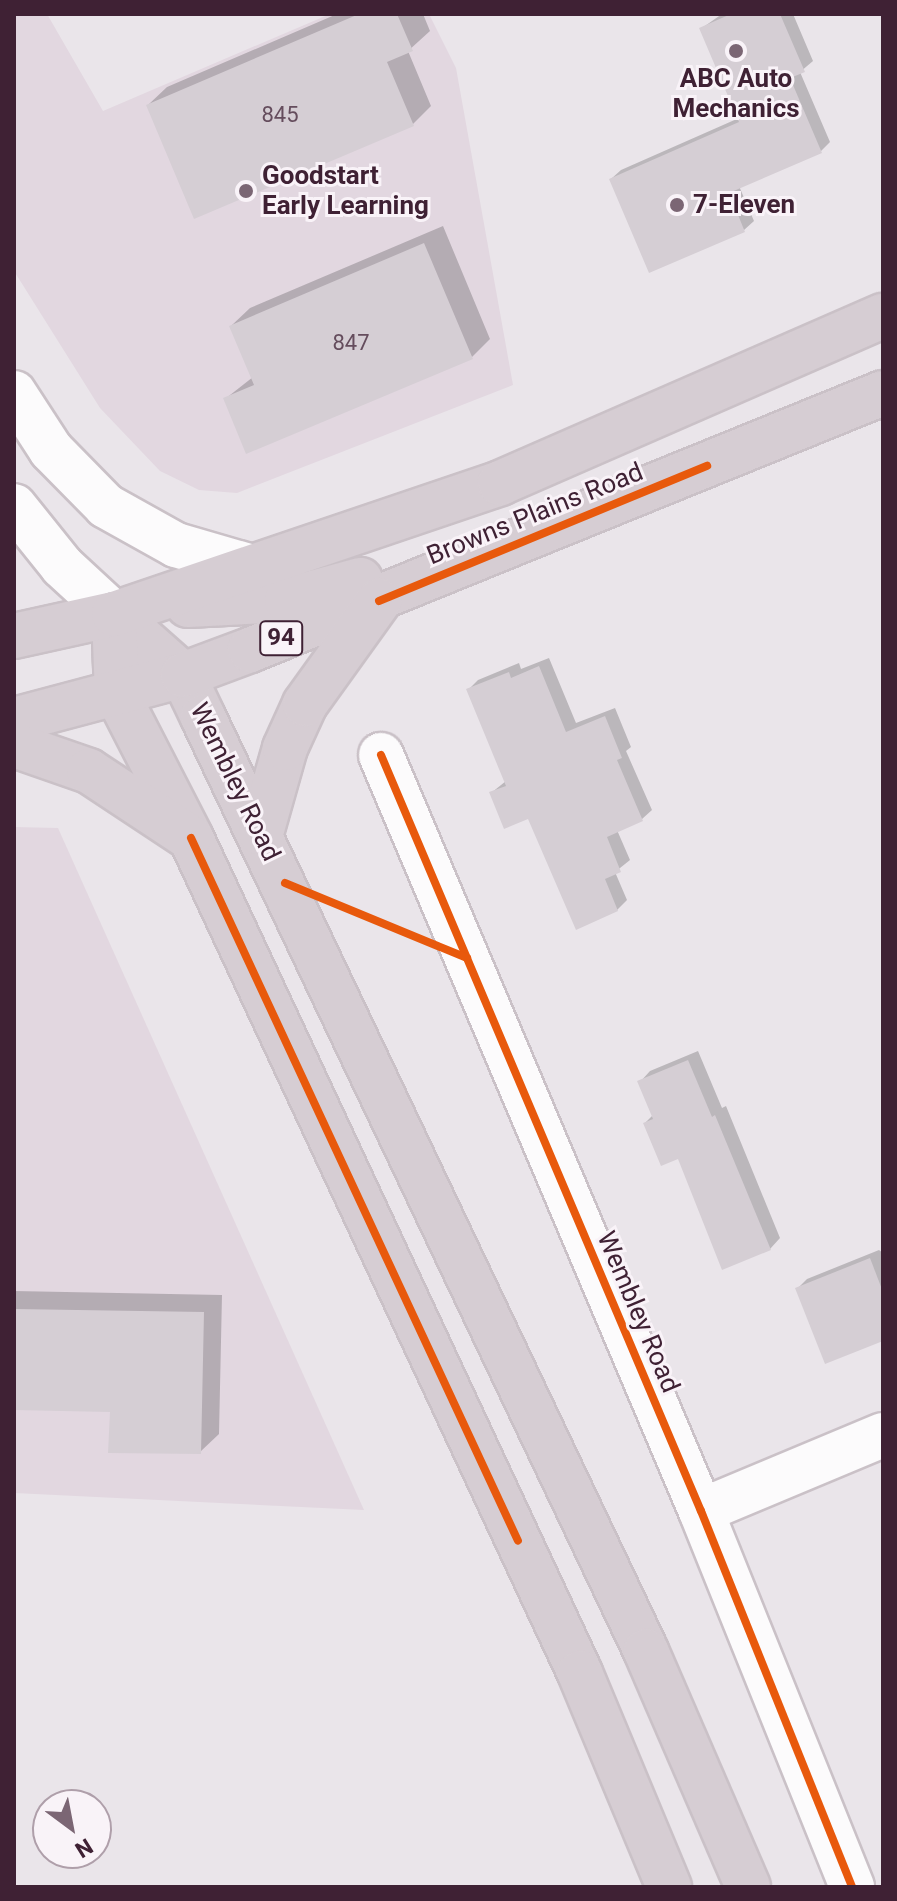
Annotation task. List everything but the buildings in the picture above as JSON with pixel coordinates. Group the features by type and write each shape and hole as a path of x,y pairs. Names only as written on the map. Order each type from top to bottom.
{"main road":[{"name":"Browns Plains Road","path":"14,636 114,614 500,483 883,316"},
{"name":"Browns Plains Road","path":"14,720 183,675 379,601 527,537 883,393"},
{"path":"527,537 458,543 341,587 287,600 225,601 114,614 117,694 191,838 580,1673 669,1887"},
{"path":"261,833 285,748 305,704 379,601"},
{"name":"Wembley Road","path":"114,614 183,675 261,833 646,1651 748,1887"},
{"path":"14,745 89,771 191,838"}],"street":[{"path":"14,393 51,450 106,506 176,545 252,567"},
{"name":"Wembley Road","path":"14,506 62,566 114,614"},
{"name":"Wembley Road","path":"381,755 701,1511 852,1887"},
{"path":"701,1511 883,1435"}],"shaded area":[{"name":"Goodstart Early Learning","path":"14,14 47,14 103,111 330,14 429,14 456,68 513,385 237,493 199,490 160,471 100,408 14,271"},
{"path":"14,827 58,828 364,1510 14,1493"}],"cycle path":[{"path":"379,601 707,466"},
{"path":"381,755 701,1511 852,1887"},
{"path":"191,838 518,1541"},
{"path":"285,883 467,958"}],"place":[{"name":"ABC Auto Mechanics","path":"736,51"},
{"name":"Goodstart Early Learning","path":"246,191"},
{"name":"7-Eleven","path":"677,205"}]}
